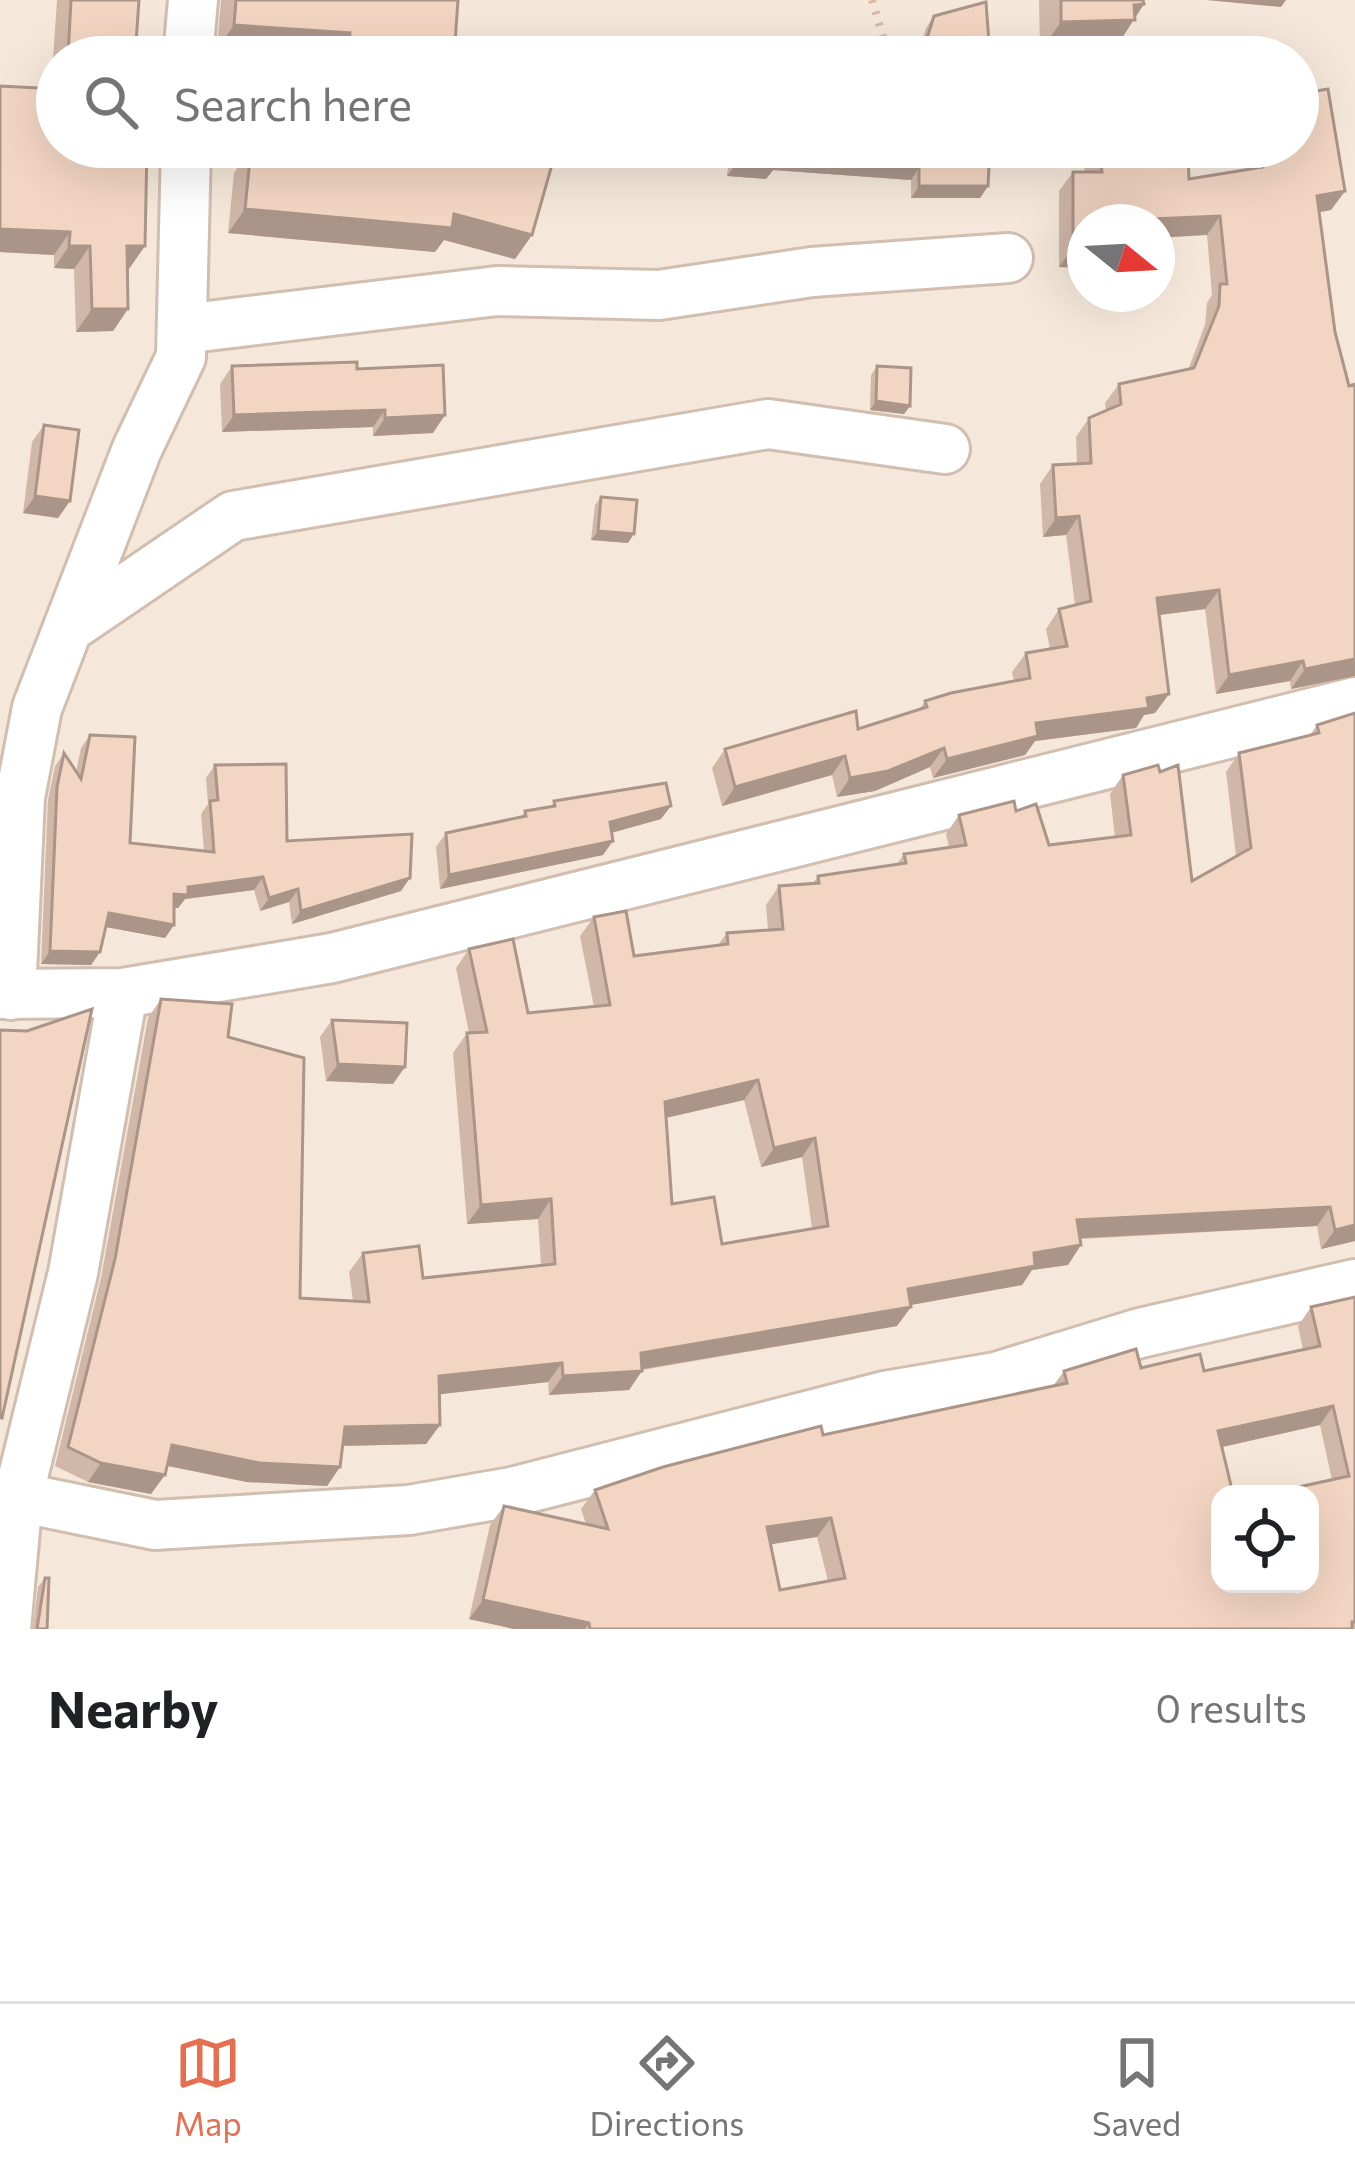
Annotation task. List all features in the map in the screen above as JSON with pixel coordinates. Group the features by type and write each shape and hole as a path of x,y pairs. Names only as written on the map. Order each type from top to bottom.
{"street":[{"path":"191,36 194,0"},
{"path":"186,168 182,343 38,708 20,797 6,995 123,993 332,958 1355,702"},
{"path":"182,343 497,290 659,295 812,272 1008,258"},
{"path":"73,625 233,516 768,424 945,449"},
{"path":"6,1629 15,1475 73,1273 123,993"},
{"path":"15,1475 155,1525 410,1510 512,1492 885,1396 996,1376 1140,1333 1355,1284"}],"path":[{"path":"872,0 883,36"}],"shaded area":[{"path":"0,0 1355,0 1355,1629 0,1629"}],"building":[{"path":"71,0 139,0 136,36 69,36"},
{"path":"236,0 458,0 455,36 350,36 234,25"},
{"path":"1061,0 1143,0 1144,4 1134,5 1135,20 1061,22"},
{"path":"986,2 988,36 928,36 934,16"},
{"path":"0,86 36,88 36,168 147,168 145,246 127,246 128,309 92,309 90,246 69,246 70,232 0,229"},
{"path":"1328,89 1345,191 1317,196 1335,332 1349,386 1355,384 1355,659 1305,669 1303,661 1229,675 1219,590 1157,598 1169,694 1147,698 1149,708 1036,723 1038,736 947,759 944,748 888,771 850,778 845,756 735,787 725,749 856,711 858,729 927,707 925,701 951,693 1030,678 1026,653 1067,646 1059,609 1091,601 1079,516 1056,518 1053,465 1091,463 1089,418 1121,404 1119,384 1194,368 1219,306 1220,284 1227,284 1220,216 1175,218 1175,204 1073,204 1073,172 1189,168 1189,179 1257,168 1319,168 1319,90"},
{"path":"249,168 551,168 532,235 454,214 452,228 245,209"},
{"path":"919,168 989,168 988,186 919,186"},
{"path":"357,362 357,369 443,365 445,415 385,418 385,410 234,415 232,366"},
{"path":"877,366 911,368 910,406 876,401"},
{"path":"44,425 79,430 70,501 35,496"},
{"path":"601,497 637,500 634,534 598,531"},
{"path":"1355,713 1355,1225 1335,1230 1330,1207 1077,1220 1081,1245 1034,1253 1035,1266 908,1289 911,1307 641,1353 642,1371 563,1376 562,1363 439,1376 440,1425 345,1427 340,1467 260,1463 172,1445 165,1475 101,1463 68,1447 115,1259 161,999 232,1004 228,1037 304,1058 300,1298 369,1302 363,1253 419,1246 423,1278 555,1264 551,1199 481,1205 467,1033 487,1032 469,949 513,939 528,1013 610,1005 594,917 626,911 634,956 728,944 727,933 783,929 779,886 819,883 818,876 906,863 904,854 966,845 959,815 1014,801 1016,811 1036,804 1049,845 1131,835 1123,775 1158,765 1160,772 1178,765 1192,881 1251,848 1239,753 1319,733 1317,725","holes":["758,1080 774,1148 815,1138 828,1226 722,1244 714,1197 672,1204 665,1102"]},
{"path":"90,735 135,737 130,843 214,852 210,801 218,800 215,765 286,764 287,841 412,834 410,878 301,911 298,889 269,898 263,877 188,887 188,895 174,894 174,925 109,913 100,952 50,951 57,787 64,753 81,779"},
{"path":"666,783 671,806 610,822 613,841 449,875 446,833 526,816 525,811 555,806 554,801"},
{"path":"92,1009 2,1418 0,1030 27,1031"},
{"path":"332,1020 407,1023 405,1067 338,1064"},
{"path":"1355,1297 1352,1629 590,1629 589,1623 483,1600 504,1506 608,1529 595,1490 663,1467 821,1426 823,1435 1067,1383 1064,1371 1136,1349 1141,1368 1200,1354 1204,1371 1320,1346 1311,1307","holes":["831,1518 845,1578 780,1590 767,1527"]},
{"path":"45,1578 49,1578 47,1629 37,1629"}]}
